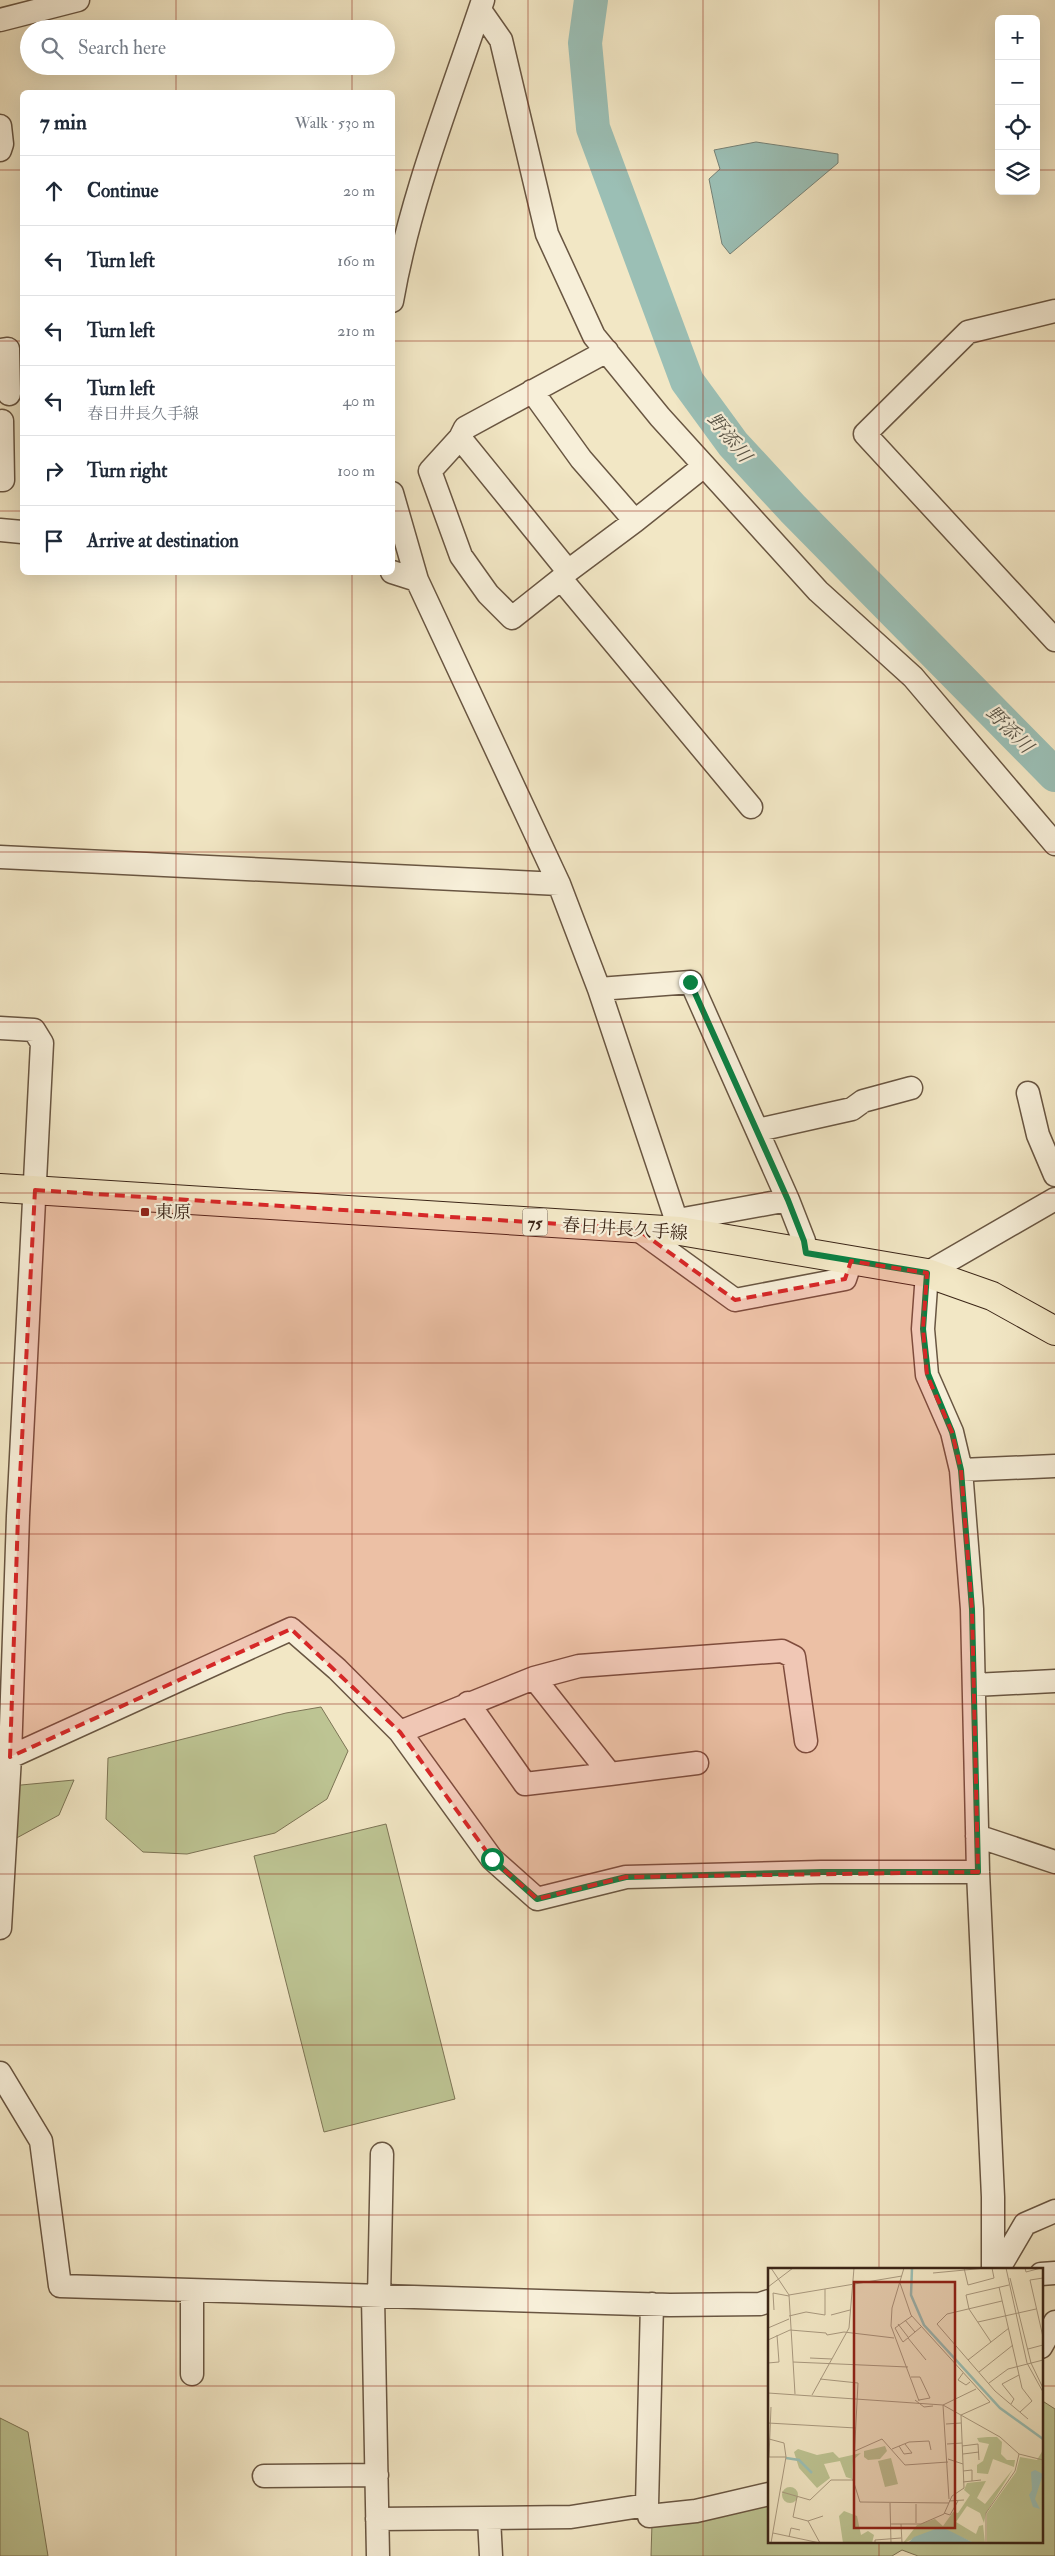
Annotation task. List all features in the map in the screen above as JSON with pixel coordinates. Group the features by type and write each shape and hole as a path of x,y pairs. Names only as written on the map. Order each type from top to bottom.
{"main road":[{"name":"春日井長久手線","path":"0,1188 637,1228 679,1226 806,1253 927,1273 992,1296 1055,1331"}],"street":[{"path":"0,20 78,0"},
{"path":"395,286 427,163 482,5"},
{"path":"482,5 501,40 547,234 594,336 660,417 818,591 913,677 1055,844"},
{"path":"0,126 2,144 0,150"},
{"path":"1055,311 968,332 865,434 1055,640"},
{"path":"0,350 8,349 9,394"},
{"path":"607,351 465,428 460,438 430,471 461,556 488,594 512,618 704,466"},
{"path":"532,391 581,460 635,521"},
{"path":"0,480 3,480 2,421"},
{"path":"460,438 564,575 751,807"},
{"path":"395,503 417,580 559,884 599,989 679,1226 788,1200"},
{"path":"0,530 20,532"},
{"path":"395,573 417,580"},
{"path":"0,857 559,884"},
{"path":"599,989 690,982 788,1200 804,1241 806,1253"},
{"path":"0,1028 34,1030 42,1043 35,1190 9,1516 10,1757 0,1928"},
{"path":"758,1130 852,1109 863,1101 911,1088"},
{"path":"1028,1093 1038,1135 1055,1176"},
{"path":"993,2268 992,2198 978,1872 972,1609 961,1470 952,1432 928,1374 923,1329 927,1273 1055,1199"},
{"path":"637,1228 734,1300 846,1279 851,1261"},
{"path":"961,1470 1055,1466"},
{"path":"10,1757 291,1629 337,1669 400,1732 492,1859 537,1899 626,1877 822,1872 978,1872"},
{"path":"400,1732 534,1678 579,1666 782,1651 794,1657 806,1741"},
{"path":"534,1678 610,1774"},
{"path":"974,1685 1055,1681"},
{"path":"468,1703 526,1784 697,1763"},
{"path":"977,1836 1055,1862"},
{"path":"0,2072 41,2141 60,2286 376,2298 652,2304 760,2304 768,2301"},
{"path":"378,2556 376,2298 382,2154"},
{"path":"999,2268 1025,2224 1055,2211"},
{"path":"1042,2274 1055,2273"},
{"path":"192,2291 192,2374"},
{"path":"652,2304 647,2505 649,2516 696,2511 768,2494"},
{"path":"1042,2345 1055,2322"},
{"path":"264,2476 376,2475"},
{"path":"377,2519 571,2517 647,2505"},
{"path":"489,2518 490,2556"}],"highlighted area":[{"path":"35,1190 637,1229 735,1300 845,1279 851,1261 927,1273 923,1329 927,1375 952,1432 961,1470 972,1609 978,1872 626,1877 537,1899 492,1859 400,1732 291,1629 10,1757 18,1516"}],"green space":[{"path":"321,1707 348,1751 327,1799 275,1833 187,1854 143,1852 106,1819 108,1758 286,1713"},
{"path":"74,1780 59,1815 0,1847 0,1787"},
{"path":"386,1824 455,2099 324,2132 254,1856"},
{"path":"1042,2401 1055,2409 1055,2556 918,2556 902,2550 892,2556 651,2556 652,2523 768,2500 768,2544 1042,2544"},
{"path":"0,2418 28,2432 48,2556 0,2556"}],"water":[{"path":"756,142 838,154 838,163 730,254 722,244 709,179 720,169 714,150"}],"waterway":[{"name":"野添川","path":"591,0 585,43 593,128 687,381 733,444 793,509 1055,775"}],"place":[{"name":"東原","path":"145,1212"}],"route":[{"path":"492,1859 537,1899 626,1877 822,1872 978,1872 972,1609 961,1470 952,1432 928,1374 923,1329 927,1273 806,1253 804,1241 788,1200 690,982"}]}
